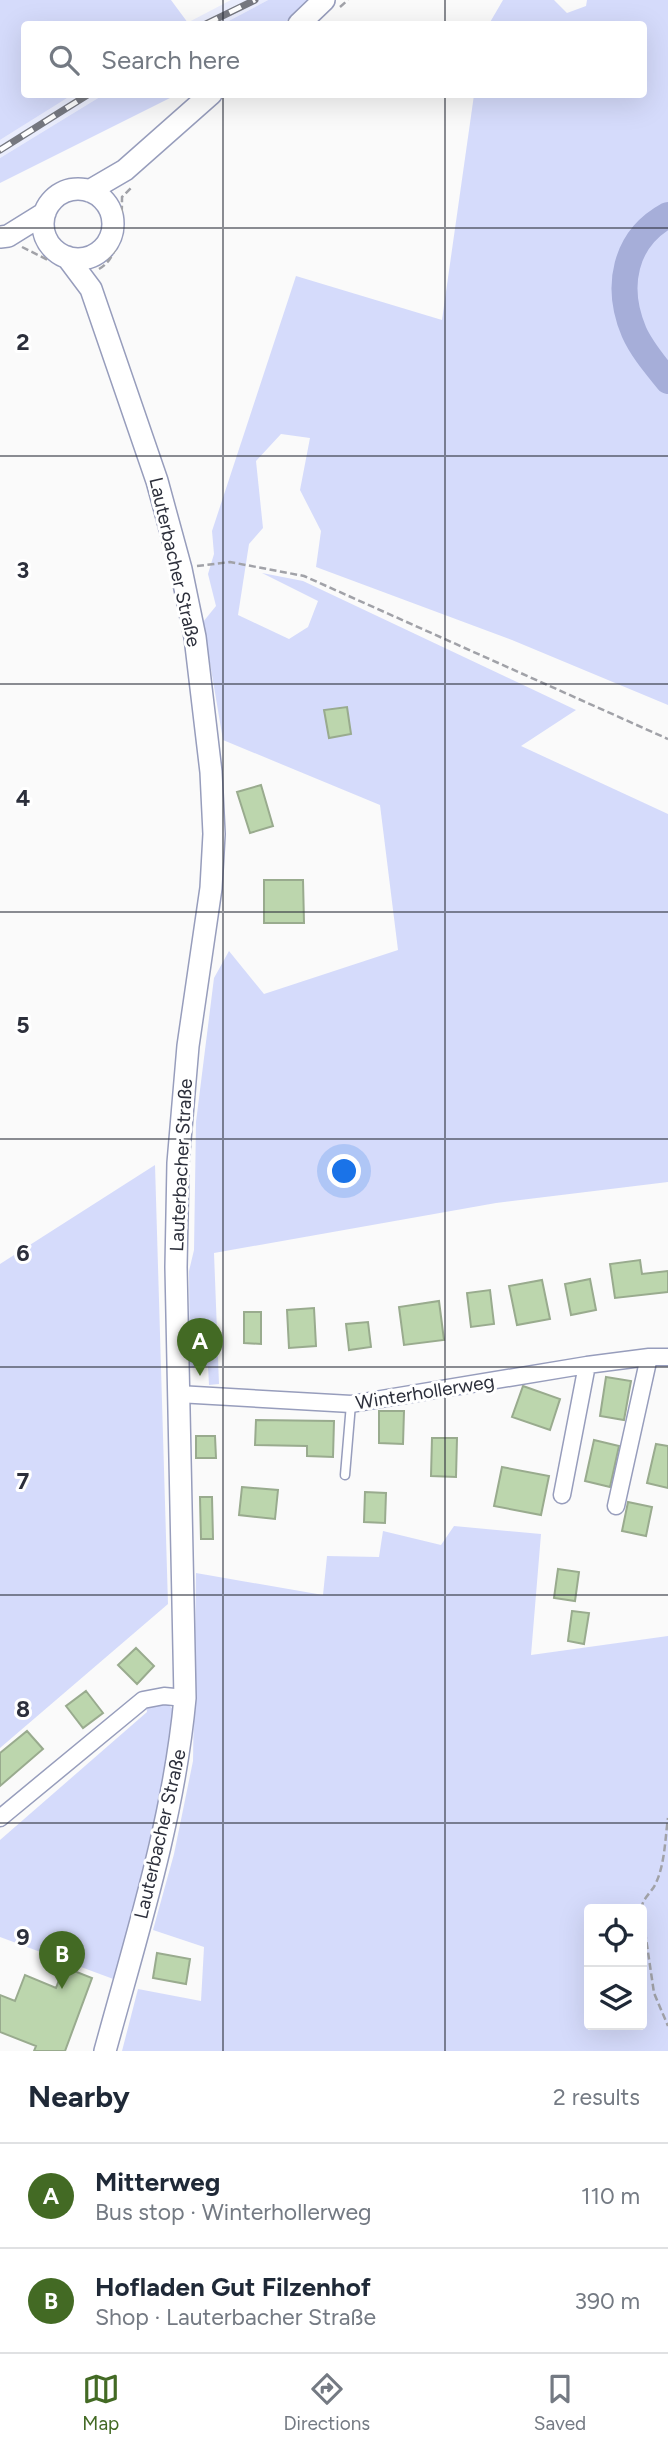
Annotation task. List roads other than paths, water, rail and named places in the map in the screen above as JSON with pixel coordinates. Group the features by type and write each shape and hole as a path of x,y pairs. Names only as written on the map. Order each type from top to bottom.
{"street":[{"path":"302,21 324,0"},
{"path":"110,209 128,179 207,98"},
{"path":"89,191 128,179"},
{"path":"81,189 89,191 104,201 110,209 113,227 111,236 96,270 85,258 56,253 9,239 46,213 55,198 63,193 81,189"},
{"path":"46,213 44,231 56,253"},
{"name":"Lauterbacher Straße","path":"56,253 96,270 181,569 195,637 211,772 214,834 211,888 195,992 178,1163 176,1267 185,1698 181,1745 164,1835 105,2051"},
{"path":"616,1506 649,1357"},
{"name":"Winterhollerweg","path":"178,1394 351,1404 587,1366 668,1357"},
{"path":"562,1495 587,1366"},
{"path":"0,1818 143,1700 164,1696 185,1698"}],"lane":[{"path":"345,1475 351,1404"}],"waterway":[{"path":"668,215 641,237 627,266 625,282 628,315 634,332 668,381"}],"railway":[{"path":"212,21 255,0"},
{"path":"0,150 83,98"}],"place":[{"name":"Mitterweg","path":"200,1376"},
{"name":"Hofladen Gut Filzenhof","path":"62,1989"}]}
